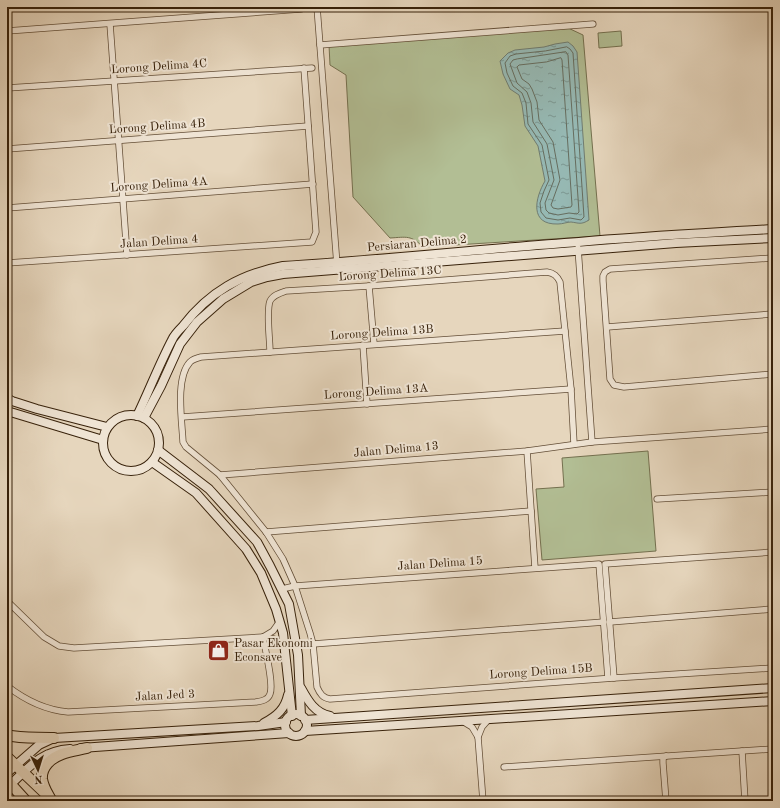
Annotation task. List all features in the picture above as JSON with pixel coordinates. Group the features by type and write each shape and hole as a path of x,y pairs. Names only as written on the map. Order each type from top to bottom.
{"highway":[{"path":"7,735 14,737 54,738"},
{"path":"52,800 43,784 42,778 46,764 63,753 87,748"},
{"path":"7,757 52,800"},
{"path":"9,782 26,801"}],"street":[{"path":"317,7 337,266"},
{"path":"7,32 301,9"},
{"path":"110,24 126,255"},
{"path":"320,45 593,24"},
{"path":"304,68 313,184"},
{"name":"Lorong Delima 4C","path":"7,88 312,68"},
{"name":"Lorong Delima 4B","path":"7,149 308,126"},
{"name":"Lorong Delima 4A","path":"7,208 313,184"},
{"name":"Jalan Delima 4","path":"7,264 312,242 316,232 313,184"},
{"name":"Persiaran Delima 2","path":"337,266 578,242 676,234 773,229"},
{"name":"Persiaran Delima 2","path":"140,417 172,339 190,316 217,292 246,276 265,269 283,266 337,266 578,252 676,243 773,238"},
{"path":"578,242 592,442 773,429"},
{"path":"773,258 610,269 605,272 603,276 610,379 614,385 620,387 773,374"},
{"name":"Lorong Delima 13C","path":"270,352 270,300 278,294 286,291 546,272 553,273 558,277 560,282 565,331"},
{"path":"369,286 374,344"},
{"path":"607,327 773,314"},
{"path":"565,331 571,389 574,444"},
{"name":"Lorong Delima 13B","path":"182,417 181,389 184,374 190,362 200,356 565,331"},
{"path":"363,345 367,404"},
{"name":"Lorong Delima 13A","path":"182,417 571,389"},
{"path":"7,398 36,410 108,427"},
{"path":"7,411 103,440"},
{"path":"128,415 140,417 152,424 159,441 158,450 152,462 146,467 131,471 123,470 115,466 105,455 103,447 103,440 108,427 113,421 128,415"},
{"path":"182,417 183,442 186,447 220,475 266,532 283,559 295,586 313,644 773,609"},
{"name":"Jalan Delima 13","path":"220,475 527,451 592,442"},
{"path":"158,450 209,489 257,542 282,589 289,604 298,655 303,718 306,724 305,730"},
{"path":"527,451 535,568"},
{"path":"152,462 196,493 246,549 261,573 280,621 285,647 292,716"},
{"path":"657,499 773,492"},
{"path":"266,532 531,511"},
{"name":"Jalan Delima 15","path":"282,589 295,586 773,552"},
{"path":"602,564 611,678"},
{"path":"267,587 274,590 282,589"},
{"path":"273,603 276,595 282,589"},
{"path":"7,600 44,637 60,646 74,648 263,637 274,639 285,647"},
{"path":"263,637 273,631 280,621"},
{"name":"Jalan Jed 3","path":"7,686 32,702 54,710 68,712 256,702 268,698 271,688 263,637"},
{"name":"Lorong Delima 15B","path":"313,644 317,687 322,696 330,699 611,678 773,668"},
{"path":"300,687 310,705 324,715 339,717"},
{"path":"339,717 305,730 302,734 297,736 293,736 285,727 288,718 297,715 303,718 339,717 773,688"},
{"path":"258,726 282,710 290,690"},
{"path":"305,730 773,701"},
{"path":"478,737 482,727 489,719"},
{"path":"460,720 472,726 478,737 483,801"},
{"path":"9,782 39,745 54,738 258,726 286,722"},
{"path":"7,773 20,769 49,752 58,750 289,733"},
{"path":"504,767 773,749"},
{"path":"742,751 745,801"},
{"path":"666,756 663,758 666,801"}],"green space":[{"path":"566,27 583,35 600,236 423,247 412,239 401,237 390,238 353,197 346,75 330,65 329,45"},
{"path":"621,31 622,46 599,48 598,33"},
{"path":"648,451 656,551 542,560 536,489 564,487 562,458"}],"water":[{"path":"568,42 577,52 589,220 582,223 571,222 558,224 549,223 542,220 539,215 537,202 541,188 545,181 538,146 525,126 519,95 510,89 503,74 500,61 508,53 515,50 544,47"}],"place":[{"name":"Pasar Ekonomi Econsave","path":"219,651"}]}
